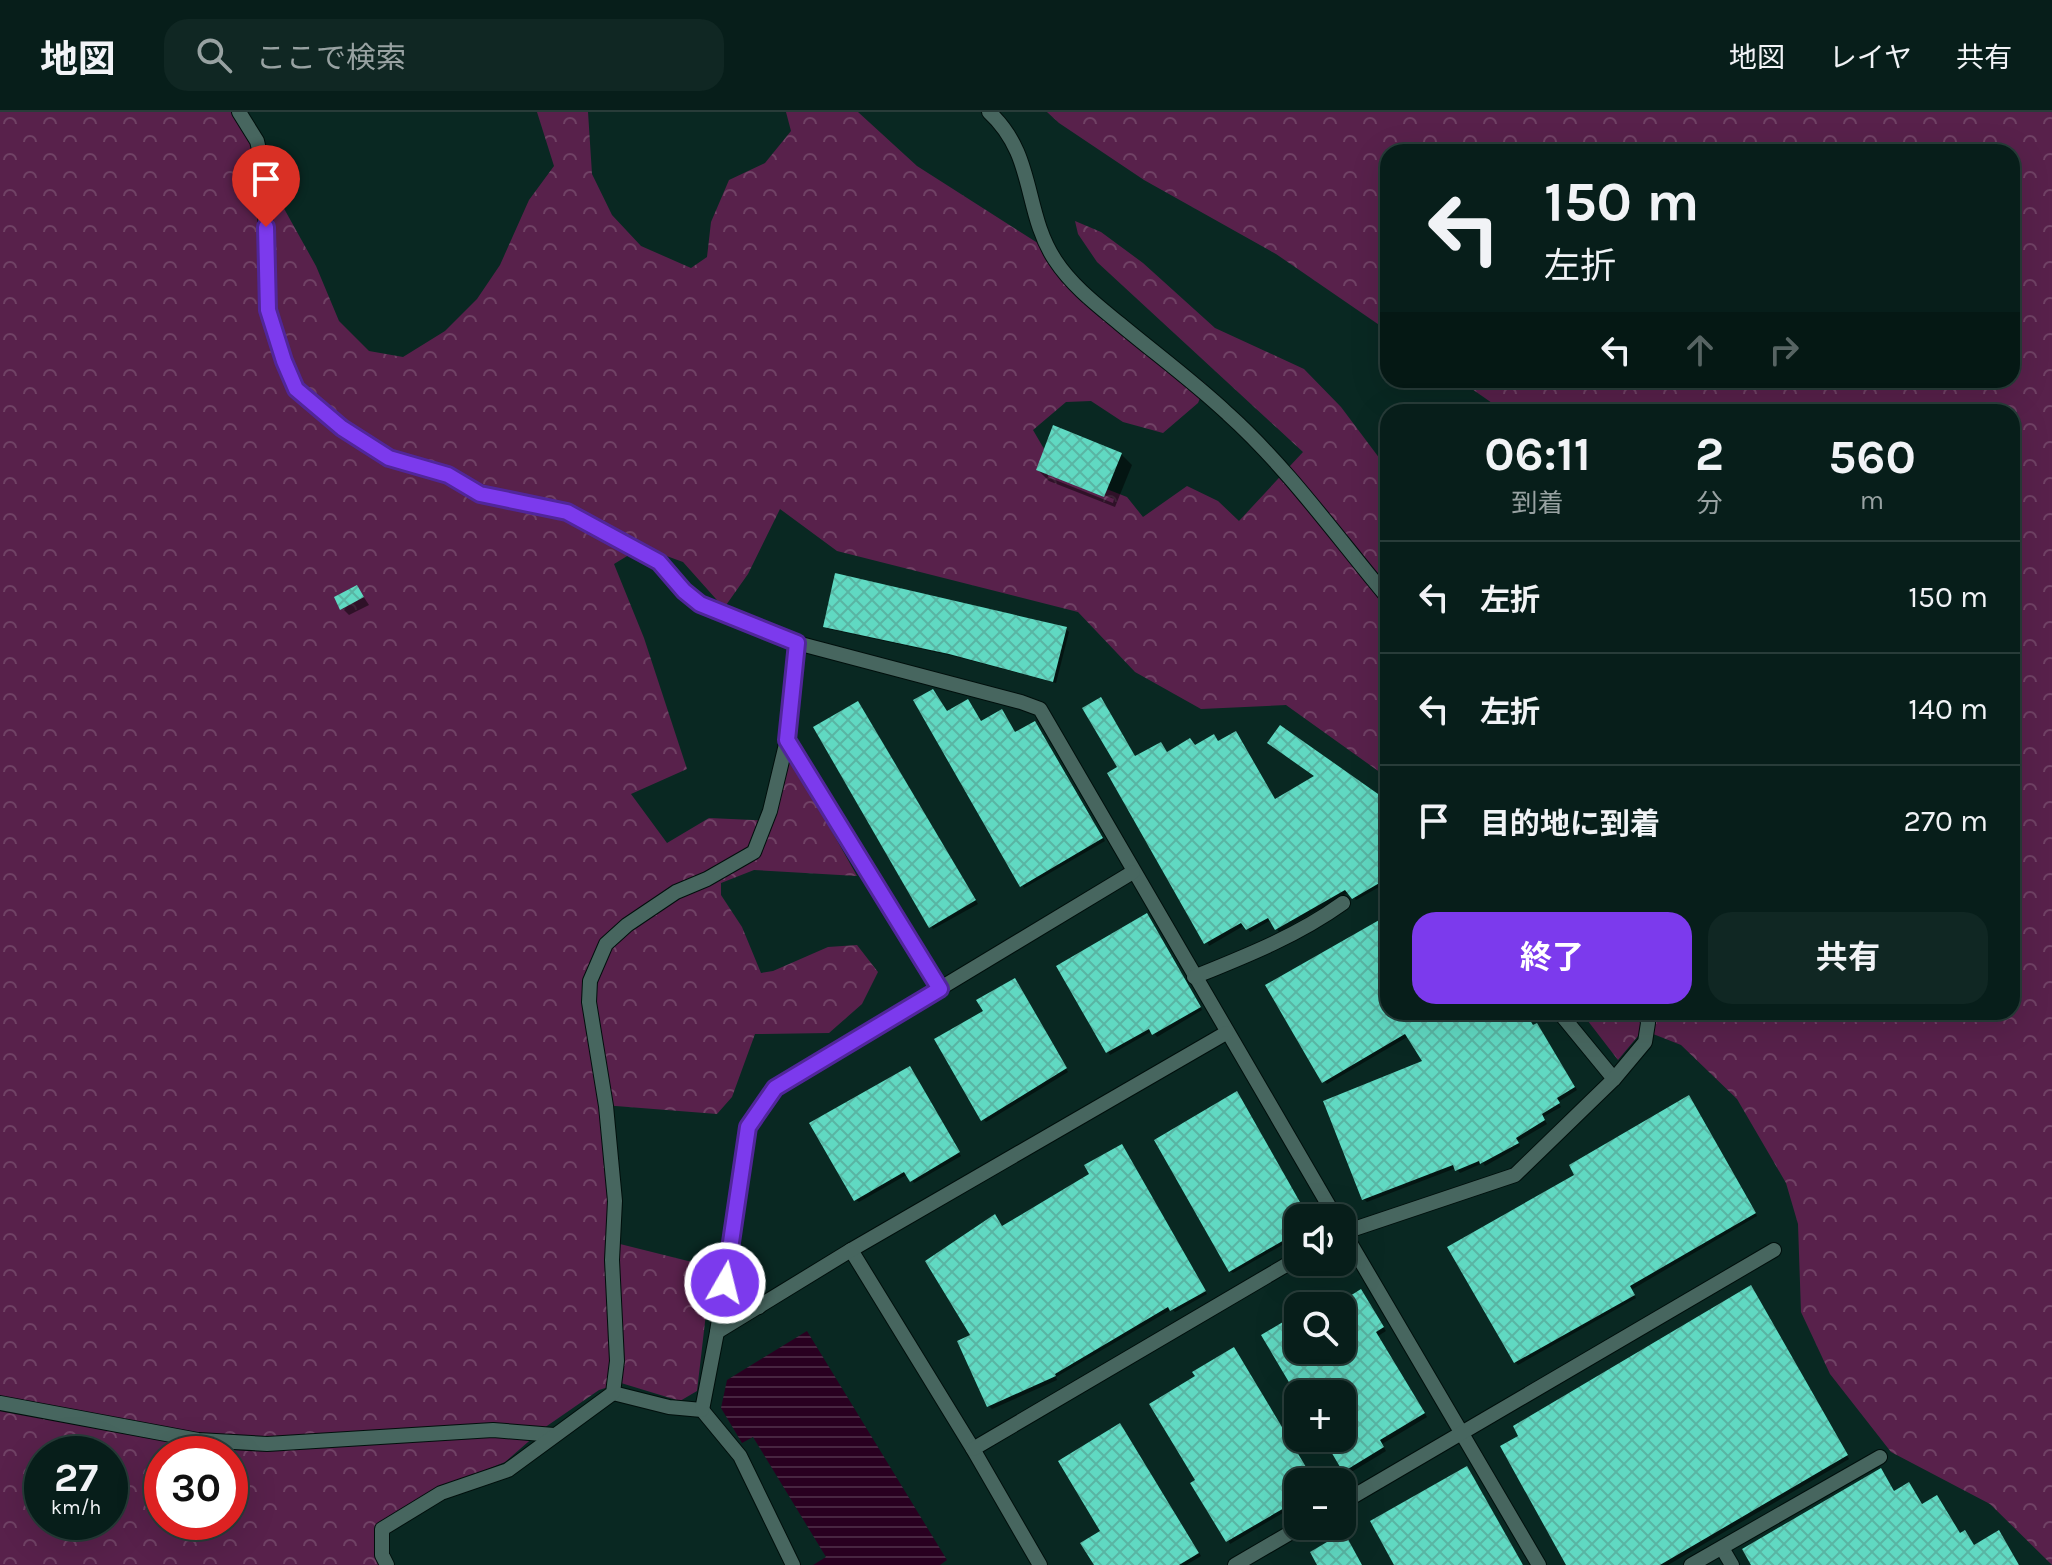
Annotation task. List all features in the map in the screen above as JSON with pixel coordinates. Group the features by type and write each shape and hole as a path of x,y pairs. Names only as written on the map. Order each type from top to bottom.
{"street":[{"path":"239,112 257,141 264,171 268,310 284,361 300,394 342,428 389,458 448,475 480,494 567,512 659,562 700,604 797,643 1040,709 1328,1204"},
{"path":"989,112 1006,130 1018,150 1037,221 1055,260 1087,298 1227,413 1256,441 1380,588"},
{"path":"387,1565 382,1555 382,1529 441,1493 508,1470 613,1393 617,1361 612,1260 615,1201 606,1106 589,1002 590,981 606,944 627,925 676,892 707,879 754,852 770,811 787,740 797,643"},
{"path":"787,740 940,989"},
{"path":"702,1410 748,1127 775,1088 1133,872"},
{"path":"1194,977 1290,936 1314,924 1343,903"},
{"path":"1566,1020 1614,1079"},
{"path":"1356,1227 1515,1175 1614,1079 1645,1042 1647,1020"},
{"path":"717,1332 851,1250 1226,1033"},
{"path":"851,1250 1040,1565"},
{"path":"1356,1495 1774,1250"},
{"path":"1356,1253 1539,1565"},
{"path":"973,1449 1284,1266"},
{"path":"725,1283 759,1307"},
{"path":"613,1393 669,1407 702,1410 740,1456 793,1565"},
{"path":"0,1403 198,1440 267,1444 493,1430 554,1435"},
{"path":"1691,1565 1880,1457"},
{"path":"1235,1565 1284,1536"},
{"path":"1722,1548 1732,1565"}],"green space":[{"path":"0,112 234,112 254,141 262,169 316,266 339,321 369,351 403,357 445,331 477,299 500,265 529,200 554,166 537,112 588,112 592,174 612,215 641,246 691,268 707,257 711,222 729,180 765,163 791,131 786,112 858,112 917,166 1044,247 1083,286 1206,384 1198,403 1163,433 1123,422 1091,401 1066,402 1033,430 1047,454 1076,477 1127,497 1143,517 1187,486 1218,501 1239,521 1303,452 1097,262 1078,234 1075,221 1101,232 1143,263 1215,328 1304,369 1341,407 1380,459 1380,772 1286,705 1201,709 1135,672 1078,612 837,551 780,509 748,574 724,608 683,562 642,547 614,564 644,638 687,769 631,794 667,843 709,818 773,821 789,755 857,876 754,870 721,883 721,895 742,927 761,973 773,971 828,947 857,945 878,972 862,1004 829,1033 755,1034 732,1097 717,1114 603,1105 608,1241 700,1264 710,1279 697,1391 680,1401 621,1383 599,1390 544,1428 505,1462 444,1487 379,1525 374,1541 381,1565 0,1565"},
{"path":"1047,112 2052,112 2052,1565 1990,1504 1891,1452 1830,1374 1801,1312 1798,1224 1786,1183 1737,1099 1681,1045 1643,1030 1618,1060 1587,1020 2020,1020 2020,404 1494,404 1470,388 2020,388 2020,144 1380,144 1380,326 1276,254 1144,180"}],"shaded area":[{"path":"807,1331 947,1560 940,1565 813,1565 826,1557 753,1437 742,1443 721,1408 727,1380"}],"building":[{"path":"1053,425 1122,453 1104,497 1036,470"},
{"path":"835,573 1067,627 1053,682 949,654 823,627"},
{"path":"357,585 364,597 340,610 334,597"},
{"path":"933,689 947,711 968,699 981,721 1002,709 1015,732 1035,721 1103,838 1020,887 913,700"},
{"path":"1101,697 1135,756 1161,742 1167,752 1190,738 1195,745 1214,734 1218,741 1236,731 1275,799 1314,776 1267,743 1280,725 1380,795 1380,883 1352,899 1345,890 1275,930 1268,918 1246,930 1241,923 1204,944 1107,773 1117,767 1082,708"},
{"path":"858,701 976,900 929,928 813,727"},
{"path":"1147,913 1201,1007 1152,1035 1149,1029 1106,1053 1056,966"},
{"path":"1380,920 1380,1020 1530,1020 1533,1025 1537,1023 1575,1087 1557,1098 1560,1103 1542,1114 1545,1120 1516,1138 1519,1143 1480,1164 1479,1161 1455,1171 1453,1165 1362,1200 1323,1101 1422,1061 1405,1034 1322,1083 1265,985"},
{"path":"1015,978 1067,1068 981,1121 934,1039 983,1011 976,1000"},
{"path":"910,1066 960,1152 910,1182 904,1172 854,1201 809,1123"},
{"path":"1237,1091 1301,1204 1284,1204 1284,1240 1229,1272 1154,1140"},
{"path":"1689,1095 1756,1213 1630,1286 1635,1295 1514,1363 1447,1247 1574,1175 1569,1165"},
{"path":"1122,1144 1206,1291 1170,1311 1168,1307 1056,1376 987,1407 957,1341 970,1335 925,1261 995,1214 1002,1226 1089,1174 1084,1165"},
{"path":"1751,1285 1848,1455 1660,1565 1566,1565 1500,1446 1518,1436 1513,1426"},
{"path":"1361,1289 1384,1327 1376,1332 1425,1413 1380,1440 1384,1447 1350,1468 1341,1468 1331,1452 1356,1452 1356,1380 1288,1380 1261,1335 1284,1321 1284,1364 1356,1364 1356,1292"},
{"path":"1234,1347 1284,1430 1284,1452 1297,1452 1307,1468 1284,1468 1284,1508 1226,1542 1190,1483 1195,1480 1149,1404 1195,1376 1192,1372"},
{"path":"1120,1423 1199,1553 1179,1565 1094,1565 1080,1543 1100,1531 1058,1461"},
{"path":"1467,1466 1523,1565 1394,1565 1370,1521"},
{"path":"1881,1468 1894,1491 1909,1482 1922,1504 1937,1495 1960,1533 1965,1530 1974,1545 1999,1530 2019,1565 1751,1565 1742,1549"},
{"path":"1330,1540 1348,1540 1362,1565 1317,1565 1310,1552"}],"route":[{"path":"266,227 268,310 284,361 300,394 342,428 389,458 448,475 480,494 567,512 659,562 700,604 797,643 787,740 940,989 775,1088 748,1127 725,1283"}]}
